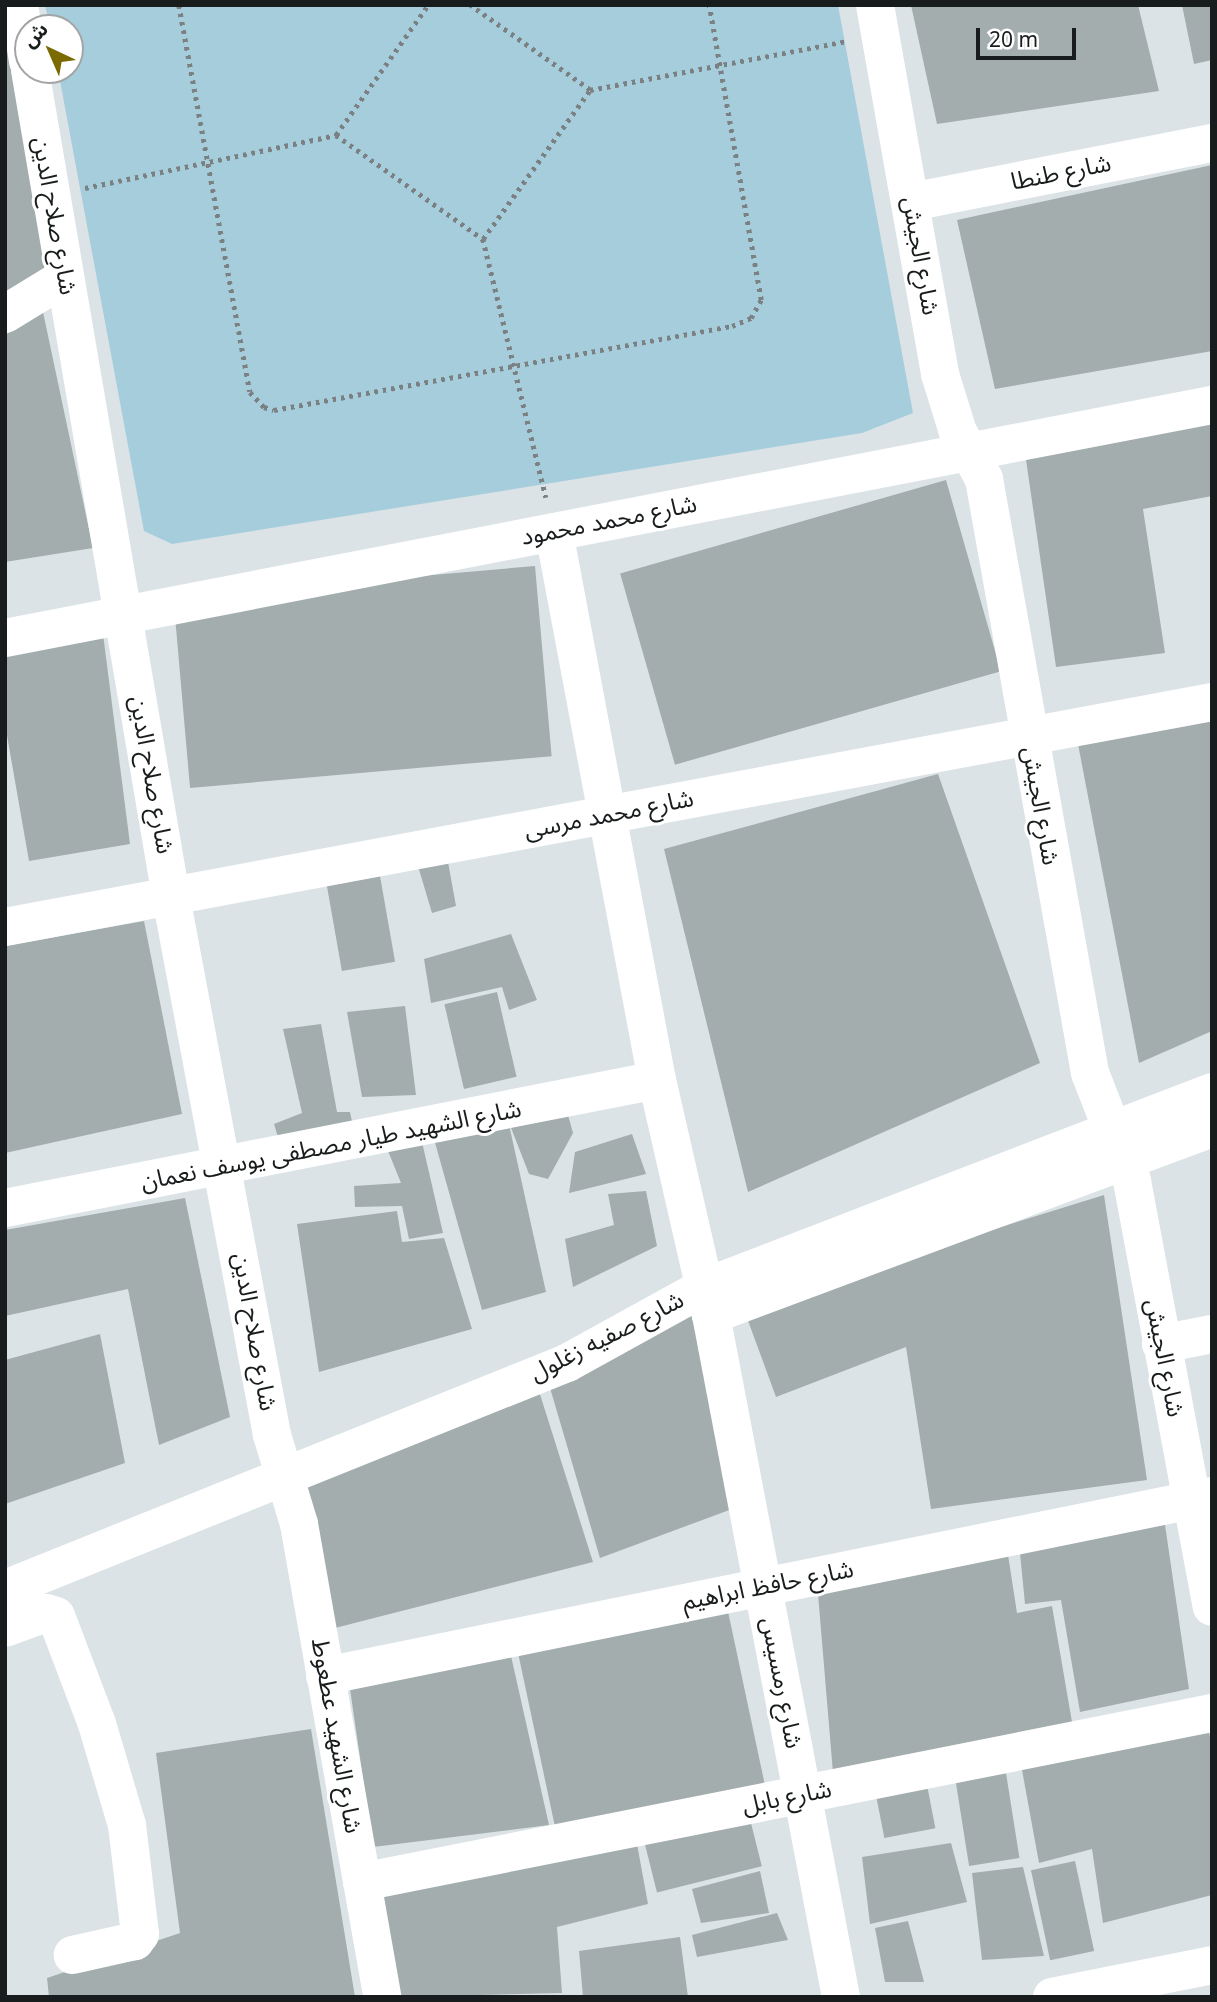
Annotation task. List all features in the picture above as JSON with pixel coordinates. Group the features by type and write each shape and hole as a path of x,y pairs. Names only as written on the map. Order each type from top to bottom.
{"street":[{"name":"شارع الجيش","path":"878,20 946,397 958,432 973,451 984,479 1027,735 1090,1073 1119,1146 1161,1344 1201,1498 1212,1607"},
{"name":"شارع صلاح الدين","path":"32,84 171,897 272,1435 285,1477"},
{"name":"شارع طنطا","path":"911,202 1212,143"},
{"path":"5,314 64,278"},
{"name":"شارع محمد محمود","path":"5,638 1212,405"},
{"name":"شارع رمسيس","path":"554,532 605,816 657,1080 707,1301 841,1997"},
{"name":"شارع محمد مرسى","path":"5,927 1212,702"},
{"name":"شارع الشهيد طيار مصطفى يوسف نعمان","path":"5,1208 224,1168 657,1080"},
{"name":"شارع صفيه زغلول","path":"5,1589 567,1363 707,1301 1119,1146 1212,1092"},
{"name":"شارع صفيه زغلول","path":"1119,1146 1212,1128"},
{"path":"1161,1344 1212,1334"},
{"name":"شارع الشهيد عطعوط","path":"285,1477 299,1524 382,1997"},
{"name":"شارع حافظ ابراهيم","path":"325,1676 1201,1498"},
{"path":"5,1628 47,1613 56,1616 97,1724 127,1825 140,1934 135,1941 72,1955"},
{"name":"شارع بابل","path":"362,1882 1212,1713"},
{"path":"1052,1997 1212,1965"}],"path":[{"path":"179,5 250,392 264,407 285,409 732,326 757,310 761,300 709,5"},
{"path":"50,195 336,135 428,5"},
{"path":"470,5 590,90"},
{"path":"483,239 590,90 719,65 878,20"},
{"path":"336,135 483,239 554,532"}],"shaded area":[{"path":"45,5 838,5 913,413 862,433 172,544 144,531 61,84 84,84 84,14 47,14"}],"building":[{"path":"911,5 1138,5 1159,91 937,124"},
{"path":"1182,5 1212,5 1212,60 1194,64"},
{"path":"5,22 45,268 5,294"},
{"path":"1212,165 1212,351 995,389 957,220"},
{"path":"43,312 93,548 5,562 5,335"},
{"path":"1212,424 1212,496 1143,509 1165,653 1056,667 1025,453"},
{"path":"946,480 1001,671 675,765 620,573"},
{"path":"535,566 552,756 190,788 173,598"},
{"path":"103,634 130,844 29,861 5,724 5,654"},
{"path":"1212,718 1212,1031 1139,1063 1078,744"},
{"path":"938,774 1040,1063 748,1192 664,849"},
{"path":"448,862 456,906 432,913 418,866"},
{"path":"380,876 395,962 342,971 327,885"},
{"path":"144,921 182,1114 5,1153 5,946"},
{"path":"511,934 537,1000 509,1010 502,987 431,1003 424,959"},
{"path":"497,992 517,1077 464,1089 444,1004"},
{"path":"405,1006 416,1095 362,1097 347,1012"},
{"path":"321,1024 337,1112 350,1112 354,1131 281,1147 274,1124 302,1113 283,1029"},
{"path":"566,1108 573,1133 548,1179 529,1174 508,1120"},
{"path":"508,1120 546,1292 482,1310 434,1139"},
{"path":"632,1134 646,1174 569,1193 575,1152"},
{"path":"422,1142 443,1233 409,1239 402,1206 355,1207 354,1186 401,1183 386,1146"},
{"path":"646,1191 657,1246 573,1287 565,1239 614,1225 608,1194"},
{"path":"1104,1195 1147,1480 931,1509 906,1347 776,1397 743,1307"},
{"path":"185,1198 230,1417 159,1445 128,1289 5,1316 5,1230"},
{"path":"397,1211 402,1242 444,1238 472,1329 319,1372 297,1224"},
{"path":"677,1309 697,1318 732,1509 600,1558 548,1381"},
{"path":"100,1334 125,1463 5,1504 5,1360"},
{"path":"538,1388 593,1562 335,1628 305,1483"},
{"path":"1163,1511 1189,1689 1080,1712 1061,1600 1025,1604 1019,1543"},
{"path":"1006,1542 1017,1613 1052,1606 1072,1722 833,1773 817,1582"},
{"path":"726,1602 767,1794 557,1838 517,1646"},
{"path":"509,1647 549,1825 373,1847 349,1682"},
{"path":"1207,1723 1212,1746 1212,1895 1103,1923 1092,1849 1039,1863 1020,1759"},
{"path":"311,1729 355,1997 49,1997 47,1978 180,1933 156,1753"},
{"path":"1006,1773 1019,1858 969,1866 956,1781"},
{"path":"927,1785 935,1828 884,1838 876,1795"},
{"path":"748,1811 762,1866 657,1892 643,1837"},
{"path":"635,1833 648,1904 557,1927 562,1993 399,1997 380,1886"},
{"path":"951,1843 967,1902 870,1924 862,1857"},
{"path":"1075,1861 1094,1951 1050,1960 1031,1870"},
{"path":"1023,1867 1044,1956 982,1960 972,1873"},
{"path":"760,1871 769,1913 701,1923 692,1889"},
{"path":"777,1913 788,1940 697,1957 692,1935"},
{"path":"908,1921 924,1982 885,1982 875,1928"},
{"path":"680,1937 688,1997 583,1997 579,1951"}]}
